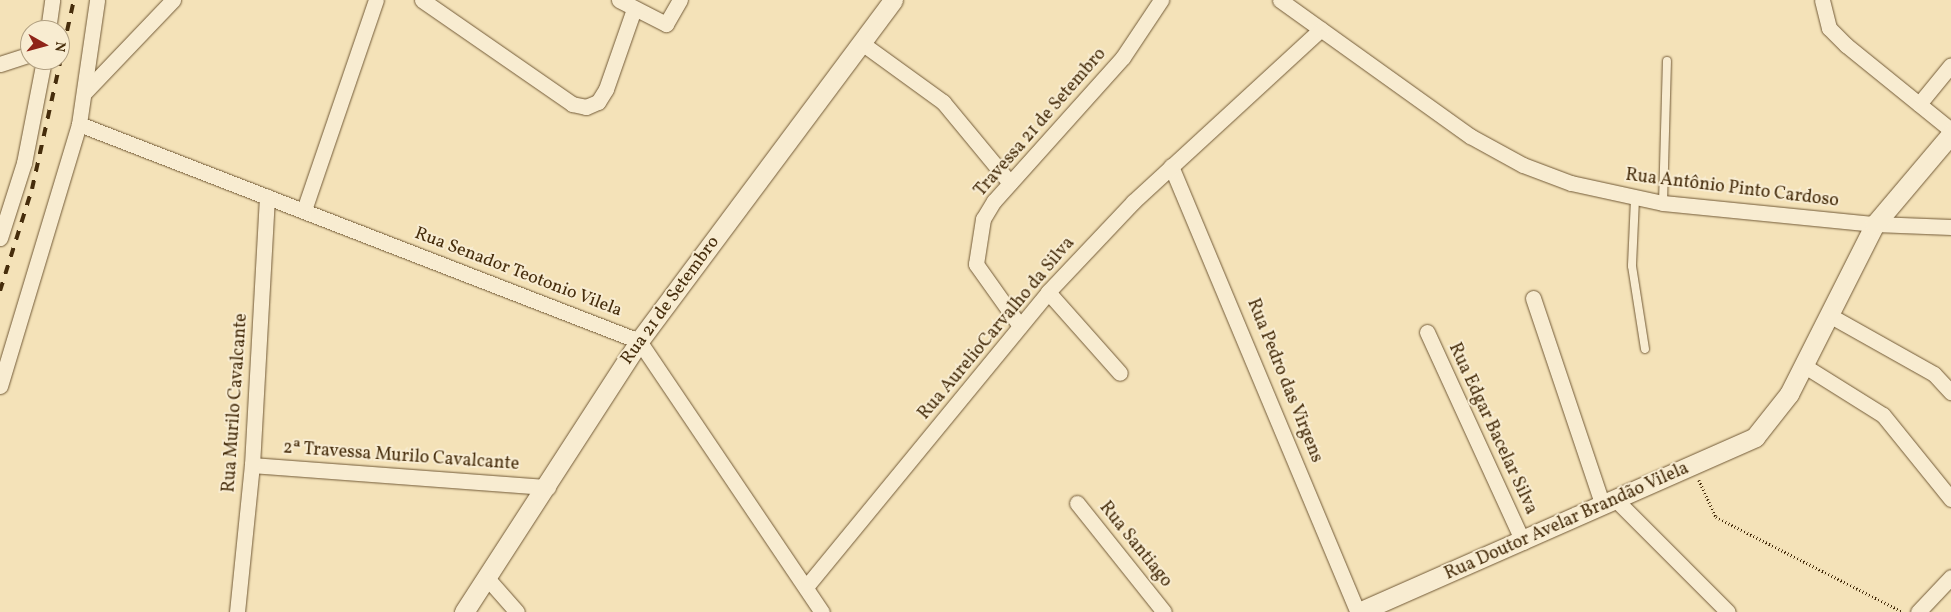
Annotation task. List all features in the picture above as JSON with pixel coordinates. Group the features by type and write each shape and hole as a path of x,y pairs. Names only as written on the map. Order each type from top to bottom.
{"street":[{"path":"49,20 52,0"},
{"path":"0,386 79,124 97,0"},
{"path":"84,92 173,0"},
{"path":"304,210 376,0"},
{"path":"422,0 572,104 586,107 598,102 606,89 634,10"},
{"path":"619,0 634,10 666,24 680,0"},
{"name":"Rua 21 de Setembro","path":"464,612 548,486 639,341 863,44 893,0"},
{"name":"Travessa 21 de Setembro","path":"1020,326 980,275 974,252 983,220 1010,183 1118,63 1161,0"},
{"path":"1822,0 1830,28 1846,45 1919,104 1949,138"},
{"name":"Rua Antônio Pinto Cardoso","path":"1288,2 1421,102 1514,160 1571,183 1636,200 1875,224 1951,227"},
{"name":"Rua AurelioCarvalho da Silva","path":"806,587 1048,292 1171,166 1322,29"},
{"path":"863,44 943,102 1010,183"},
{"path":"0,64 20,57"},
{"path":"1919,104 1951,65"},
{"path":"0,238 24,163 42,70"},
{"name":"Rua Senador Teotonio Vilela","path":"79,124 639,341"},
{"name":"Rua Doutor Avelar Brandão Vilela","path":"1359,612 1693,467 1755,437 1769,423 1803,365 1875,224 1949,138"},
{"name":"Rua Pedro das Virgens","path":"1171,166 1359,612"},
{"name":"Rua Murilo Cavalcante","path":"237,612 252,465 267,196"},
{"path":"1048,292 1120,373"},
{"path":"1533,298 1610,503 1728,612"},
{"path":"1829,315 1934,374 1951,392"},
{"name":"Rua Edgar Bacelar Silva","path":"1427,332 1523,542"},
{"path":"639,341 822,612"},
{"path":"1803,365 1882,416 1951,499"},
{"name":"2ª Travessa Murilo Cavalcante","path":"252,465 548,486"},
{"name":"Rua Santiago","path":"1077,503 1164,612"},
{"path":"1918,612 1951,577"},
{"path":"487,578 517,612"}],"lane":[{"path":"1663,203 1667,61"},
{"path":"1636,200 1632,266 1645,350"}],"path":[{"path":"1693,467 1716,517 1903,612"}],"railway":[{"path":"0,291 32,189 74,0"}]}
